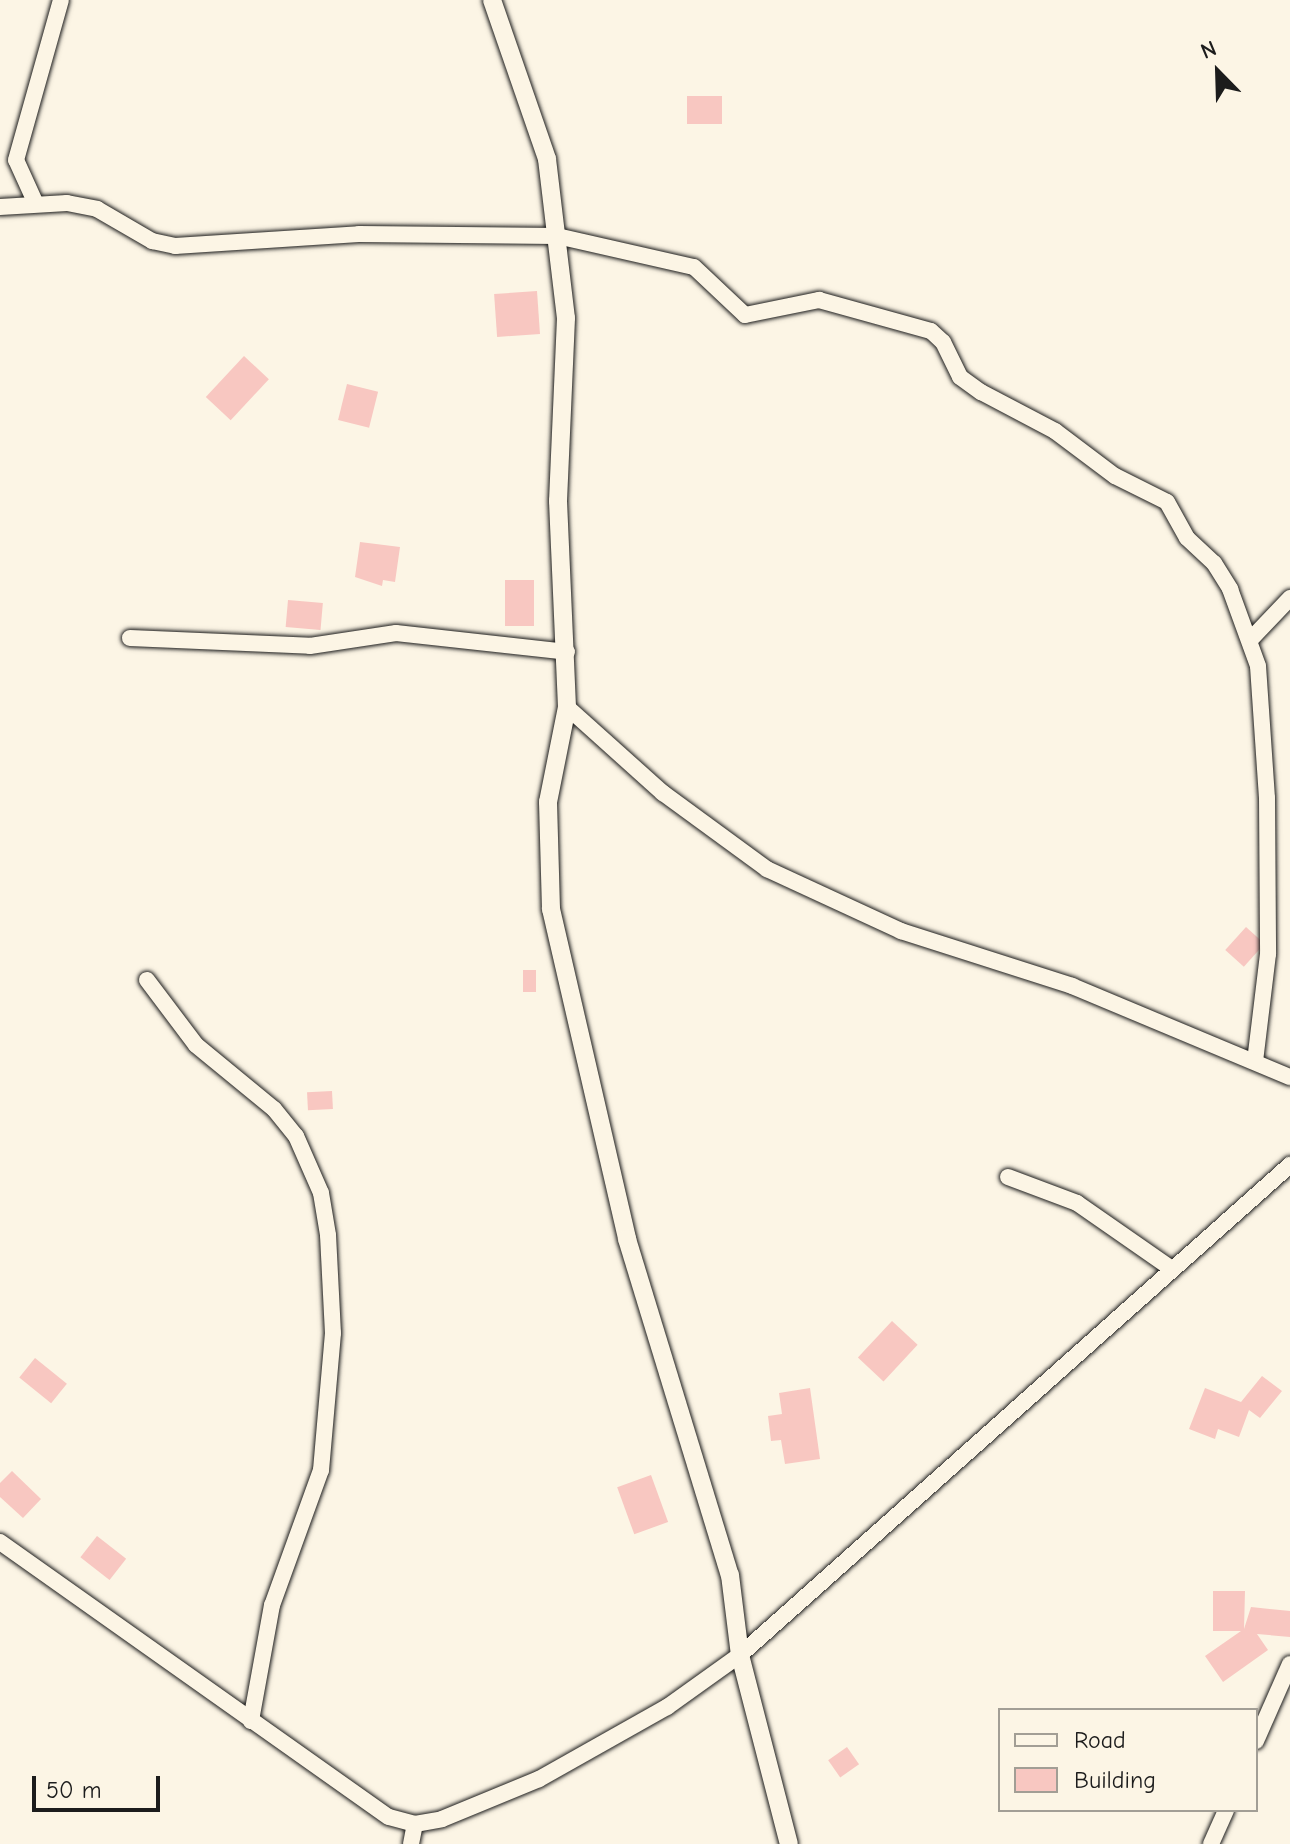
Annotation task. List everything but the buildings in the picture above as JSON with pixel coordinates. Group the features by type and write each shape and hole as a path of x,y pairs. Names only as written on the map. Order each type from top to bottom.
{"street":[{"path":"36,204 20,178 16,160 61,0"},
{"path":"492,0 547,159 566,318 558,501 567,652 567,707 548,802 551,909 627,1239 730,1575 740,1655 789,1844"},
{"path":"0,207 36,204 97,209 152,241 175,246 359,234 557,236 694,267 745,315 819,300 931,331 943,342 960,377 981,392 1055,431 1115,476 1167,502 1187,538 1214,563 1230,589 1251,639 1267,798 1268,954 1255,1061"},
{"path":"1251,639 1290,598"},
{"path":"130,638 310,646 396,633 567,652"},
{"path":"567,707 663,793 767,869 901,931 1072,986 1290,1077"},
{"path":"147,980 196,1045 274,1109 296,1136 321,1193 328,1235 333,1333 321,1470 272,1605 251,1721"},
{"path":"0,1542 389,1817 415,1824 442,1819 539,1779 667,1707 740,1655 1290,1165"},
{"path":"1008,1177 1077,1203 1172,1269"},
{"path":"1258,1736 1290,1664"},
{"path":"1211,1844 1225,1812"},
{"path":"411,1844 415,1824"}]}
